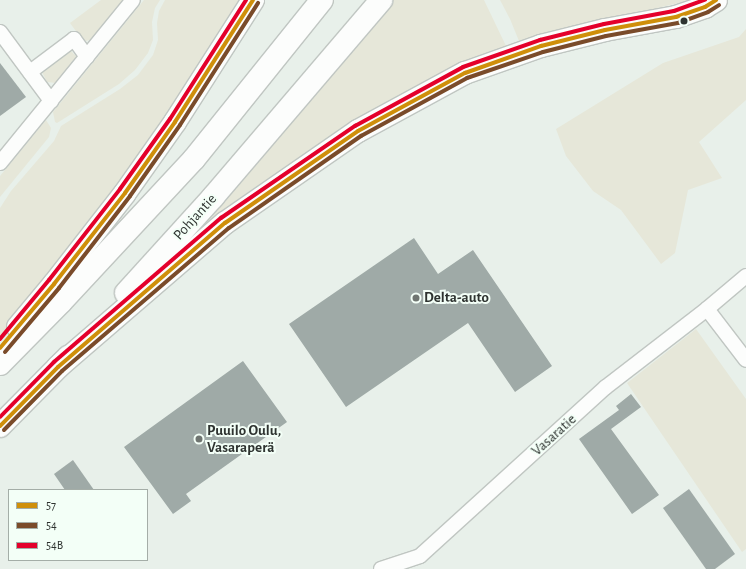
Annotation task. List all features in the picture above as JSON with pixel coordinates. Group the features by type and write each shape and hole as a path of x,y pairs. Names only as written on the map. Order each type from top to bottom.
{"highway":[{"path":"0,348 54,284 125,193 183,111 253,0"},
{"path":"0,364 61,302 194,159 322,0"},
{"name":"Pohjantie","path":"0,426 58,368 213,197 381,0"},
{"path":"58,368 225,223 358,131 465,73 541,46 605,30 676,17 705,7 716,0"}],"street":[{"path":"0,163 133,0"},
{"path":"0,32 51,101"},
{"path":"30,72 74,39 87,57"},
{"name":"Vasaratie","path":"381,569 405,565 420,556 606,387 707,309 746,276"},
{"path":"707,309 746,360"}],"shaded area":[{"path":"101,0 125,0 93,39 86,41 81,38 70,23"},
{"path":"144,0 160,0 155,8 152,22 153,40 148,53 135,70 119,84 57,123 55,122 53,112"},
{"path":"165,0 246,0 50,281 0,337 0,208 11,191 54,141 61,126 120,89 138,75 153,55 158,40 157,23 159,11"},
{"path":"393,0 484,0 507,48 182,246"},
{"path":"500,0 691,0 519,41"},
{"path":"746,29 746,100 699,142 722,178 688,190 675,253 661,264 621,210 593,191 566,156 556,129 663,63 739,37"},
{"path":"71,51 76,56 75,61 56,83 47,82 42,72"},
{"path":"46,120 51,128 49,137 0,197 0,176"},
{"path":"696,329 746,399 746,549 742,552 627,383"}],"building":[{"path":"0,63 26,97 0,116"},
{"name":"Delta-auto","path":"414,238 438,274 473,250 552,366 515,392 468,323 346,407 289,324"},
{"path":"243,361 287,422 186,494 191,501 173,514 124,447"},
{"path":"631,394 641,407 611,429 659,495 632,514 579,439 619,410 616,406"},
{"path":"73,460 93,489 64,489 54,474"},
{"path":"689,489 735,554 715,569 706,569 663,508"}],"transit line":[{"name":"54B","path":"0,339 49,280 120,189 170,119 246,0"},
{"name":"57","path":"0,348 54,284 125,193 175,122 253,0"},
{"name":"54B","path":"0,417 54,362 221,218 355,126 463,67 540,40 604,24 674,11 705,0"},
{"name":"57","path":"0,426 58,367 225,223 358,131 465,73 541,46 605,30 676,17 705,7 716,0"},
{"name":"54","path":"5,352 59,288 130,196 180,125 258,3"},
{"name":"54","path":"4,430 62,371 229,228 361,136 467,78 543,52 606,36 678,23 708,12 719,5"}],"place":[{"name":"Delta-auto","path":"416,298"},
{"name":"Puuilo Oulu, Vasaraperä","path":"199,439"}]}
